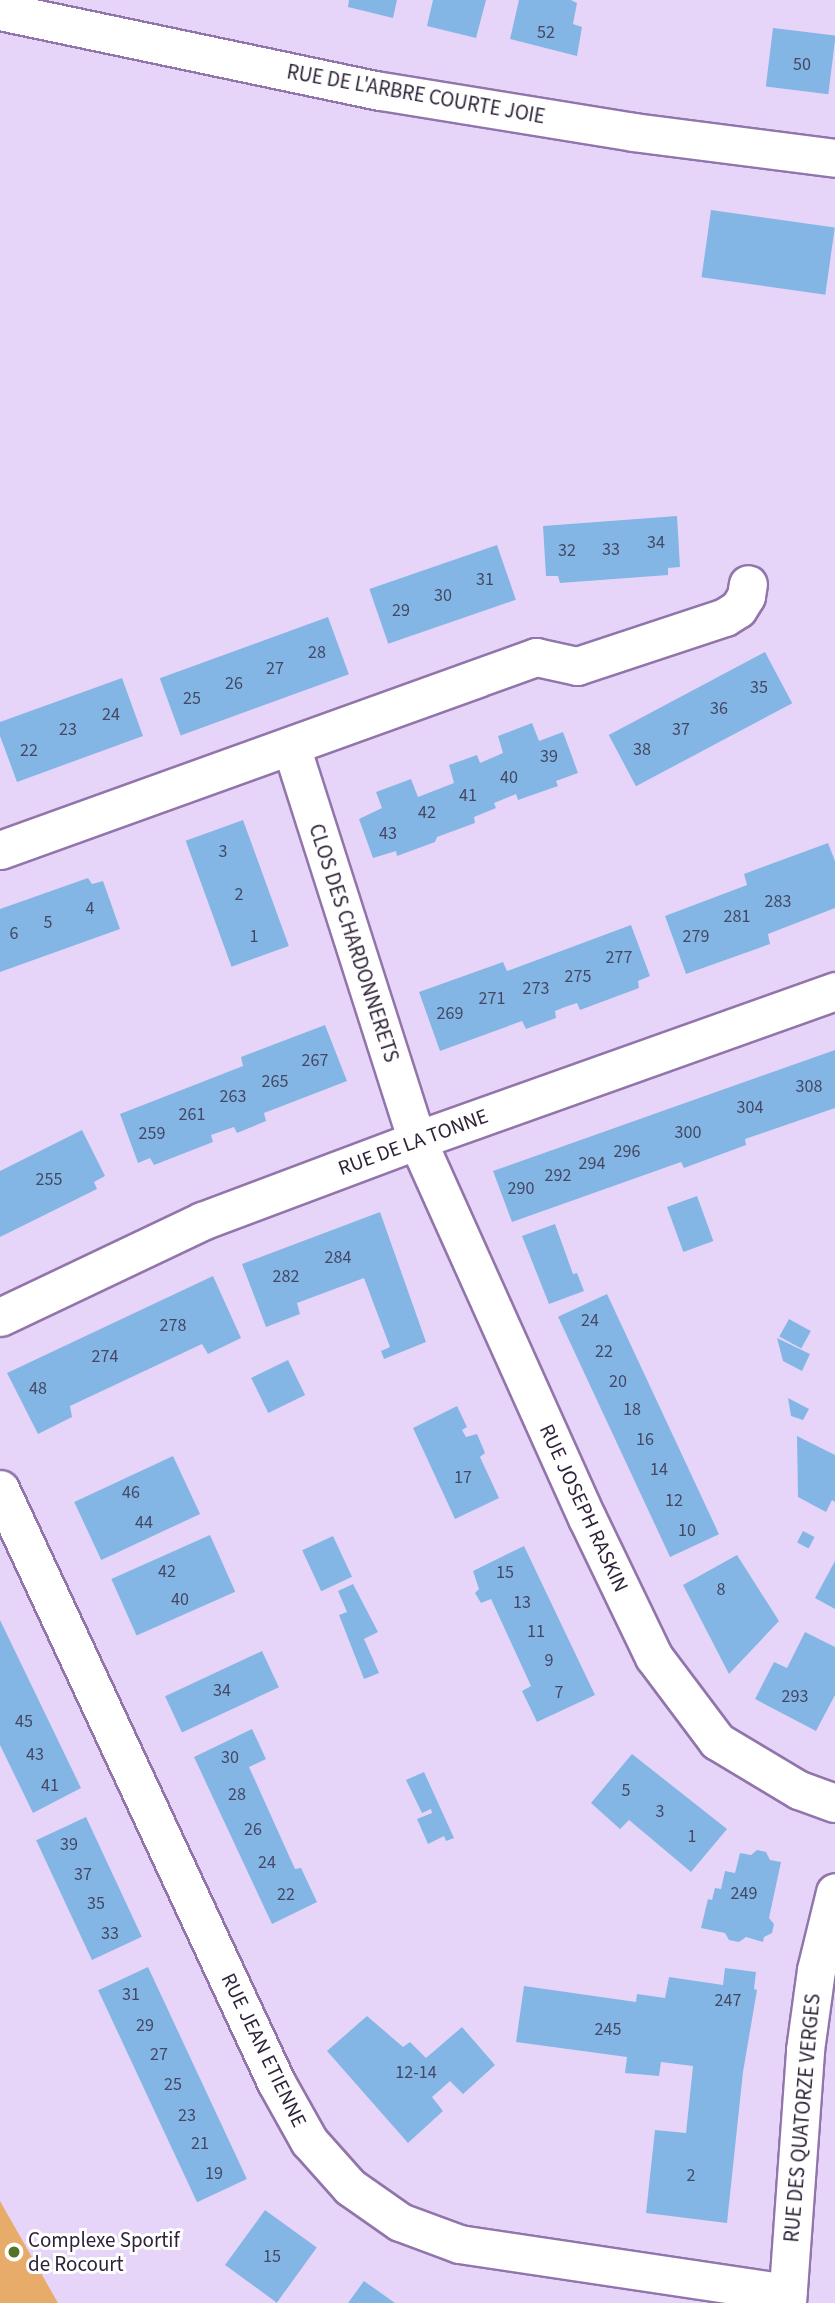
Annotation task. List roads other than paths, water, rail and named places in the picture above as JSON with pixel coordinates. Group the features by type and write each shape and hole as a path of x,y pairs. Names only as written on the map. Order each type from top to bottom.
{"street":[{"name":"RUE DE L'ARBRE COURTE JOIE","path":"0,11 381,91 633,132 835,158"},
{"path":"0,850 536,657 577,666 725,617 738,609 746,596 748,584"},
{"name":"CLOS DES CHARDONNERETS","path":"291,746 417,1140"},
{"name":"RUE DE LA TONNE","path":"0,1317 202,1221 417,1140 835,991"},
{"name":"RUE JOSEPH RASKIN","path":"417,1140 587,1518 654,1657 718,1741 799,1790 835,1803"},
{"name":"RUE JEAN ETIENNE","path":"0,1489 276,2082 310,2141 350,2187 400,2222 459,2244 787,2298"},
{"name":"RUE DES QUATORZE VERGES","path":"787,2298 809,2018 816,1970 835,1892"}],"place":[{"name":"Complexe Sportif de Rocourt","path":"14,2252"}]}
